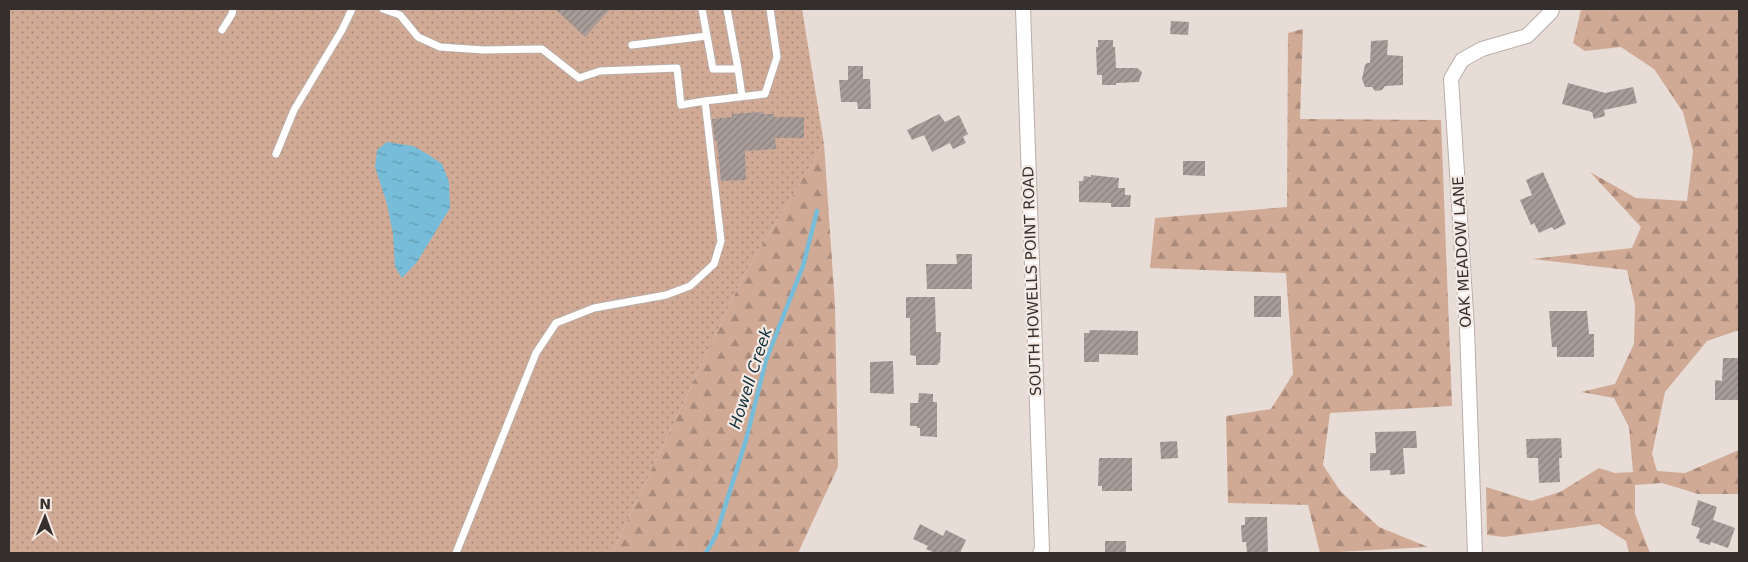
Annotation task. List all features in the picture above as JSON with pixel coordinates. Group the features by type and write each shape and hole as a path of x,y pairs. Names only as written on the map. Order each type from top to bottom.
{"street":[{"name":"SOUTH HOWELLS POINT ROAD","path":"1023,9 1042,549 1040,553"},
{"name":"OAK MEADOW LANE","path":"1475,553 1467,329 1451,79 1462,60 1482,49 1527,36 1552,9"}],"lane":[{"path":"222,30 233,9"},
{"path":"276,154 294,110 342,30 352,9"},
{"path":"383,9 400,14 418,37 440,47 484,50 542,49 579,78 600,71 677,68 681,105 765,94 777,57 770,9"},
{"path":"702,9 712,69 738,69"},
{"path":"728,9 742,96"},
{"path":"632,45 707,36"},
{"path":"456,553 536,353 556,323 594,308 666,295 690,286 714,264 721,241 705,101"}],"green space":[{"path":"9,9 802,9 824,144 744,275 612,553 9,553"},
{"path":"1739,9 1739,330 1707,341 1665,392 1652,454 1657,471 1685,473 1739,450 1739,494 1698,494 1662,483 1635,485 1635,514 1650,553 1629,553 1626,541 1599,524 1504,537 1487,535 1486,487 1531,501 1560,492 1599,468 1615,473 1633,472 1629,427 1614,398 1581,392 1615,384 1634,344 1635,305 1627,270 1532,259 1632,248 1641,227 1590,172 1636,198 1687,201 1693,151 1683,112 1654,69 1621,47 1585,51 1573,43 1581,10"},
{"path":"1303,29 1300,119 1441,120 1452,406 1330,413 1323,465 1341,492 1379,527 1428,547 1320,553 1308,505 1228,503 1226,416 1271,409 1293,374 1286,273 1150,268 1155,218 1287,207 1288,33"},
{"path":"824,144 835,305 838,467 798,553 612,553 744,275"}],"water":[{"path":"387,142 413,146 429,155 442,164 449,182 450,208 417,262 402,278 395,267 393,234 387,204 375,167 377,150"}],"building":[{"path":"555,9 610,9 585,37"},
{"path":"1171,21 1189,22 1188,35 1170,34"},
{"path":"1098,40 1113,40 1116,68 1137,68 1142,72 1139,82 1102,85 1102,75 1097,75 1096,47 1098,47"},
{"path":"1388,40 1387,55 1403,56 1403,85 1385,86 1382,90 1375,91 1372,87 1365,87 1362,79 1365,65 1370,63 1371,41"},
{"path":"848,66 863,66 863,79 870,79 871,109 858,109 857,102 841,102 839,80 848,80"},
{"path":"1568,83 1605,93 1633,87 1637,103 1604,110 1605,116 1594,119 1592,112 1562,104"},
{"path":"763,112 763,114 774,114 774,117 804,117 804,138 775,138 776,149 745,151 746,180 721,181 717,141 715,141 712,119 732,117 732,114"},
{"path":"939,114 945,122 959,115 968,134 963,137 966,143 953,149 950,143 932,152 924,135 912,140 907,130"},
{"path":"1183,161 1205,161 1205,176 1183,175"},
{"path":"1543,172 1566,224 1554,230 1552,227 1539,233 1534,223 1531,225 1520,200 1532,195 1526,180"},
{"path":"1091,175 1119,178 1118,188 1125,188 1125,195 1131,195 1130,207 1111,207 1111,203 1079,202 1079,181 1083,181 1084,176 1091,177"},
{"path":"956,254 972,254 972,289 927,289 926,264 957,264"},
{"path":"1254,296 1281,296 1281,317 1254,317"},
{"path":"906,297 935,297 936,332 941,332 940,363 938,365 916,365 916,356 910,355 910,318 906,318"},
{"path":"1549,311 1587,311 1589,334 1594,334 1594,357 1557,357 1557,347 1552,347"},
{"path":"1090,330 1138,331 1138,355 1099,354 1099,362 1084,362 1084,333 1089,333"},
{"path":"1723,358 1739,358 1739,400 1715,400 1715,380 1722,381"},
{"path":"893,361 894,394 870,393 870,362"},
{"path":"919,393 933,394 933,402 937,402 937,437 920,436 920,428 910,426 910,403 918,403"},
{"path":"1416,431 1417,448 1403,448 1405,474 1390,475 1390,470 1370,471 1370,453 1376,453 1375,432"},
{"path":"1561,438 1562,458 1559,458 1560,482 1539,483 1538,458 1527,458 1526,439"},
{"path":"1177,441 1178,458 1161,459 1160,442"},
{"path":"1100,458 1132,458 1132,491 1102,491 1102,486 1098,486"},
{"path":"1698,500 1717,507 1713,520 1735,528 1728,548 1711,542 1710,545 1699,542 1700,540 1696,538 1700,528 1691,525"},
{"path":"1245,517 1267,517 1268,553 1247,553 1246,542 1242,542 1241,525 1245,525"},
{"path":"920,524 943,536 946,530 966,540 960,553 935,553 926,549 928,546 913,539"},
{"path":"1105,541 1126,541 1126,553 1105,553"}],"waterway":[{"name":"Howell Creek","path":"706,553 716,535 746,440 766,360 803,266 817,211"}]}
